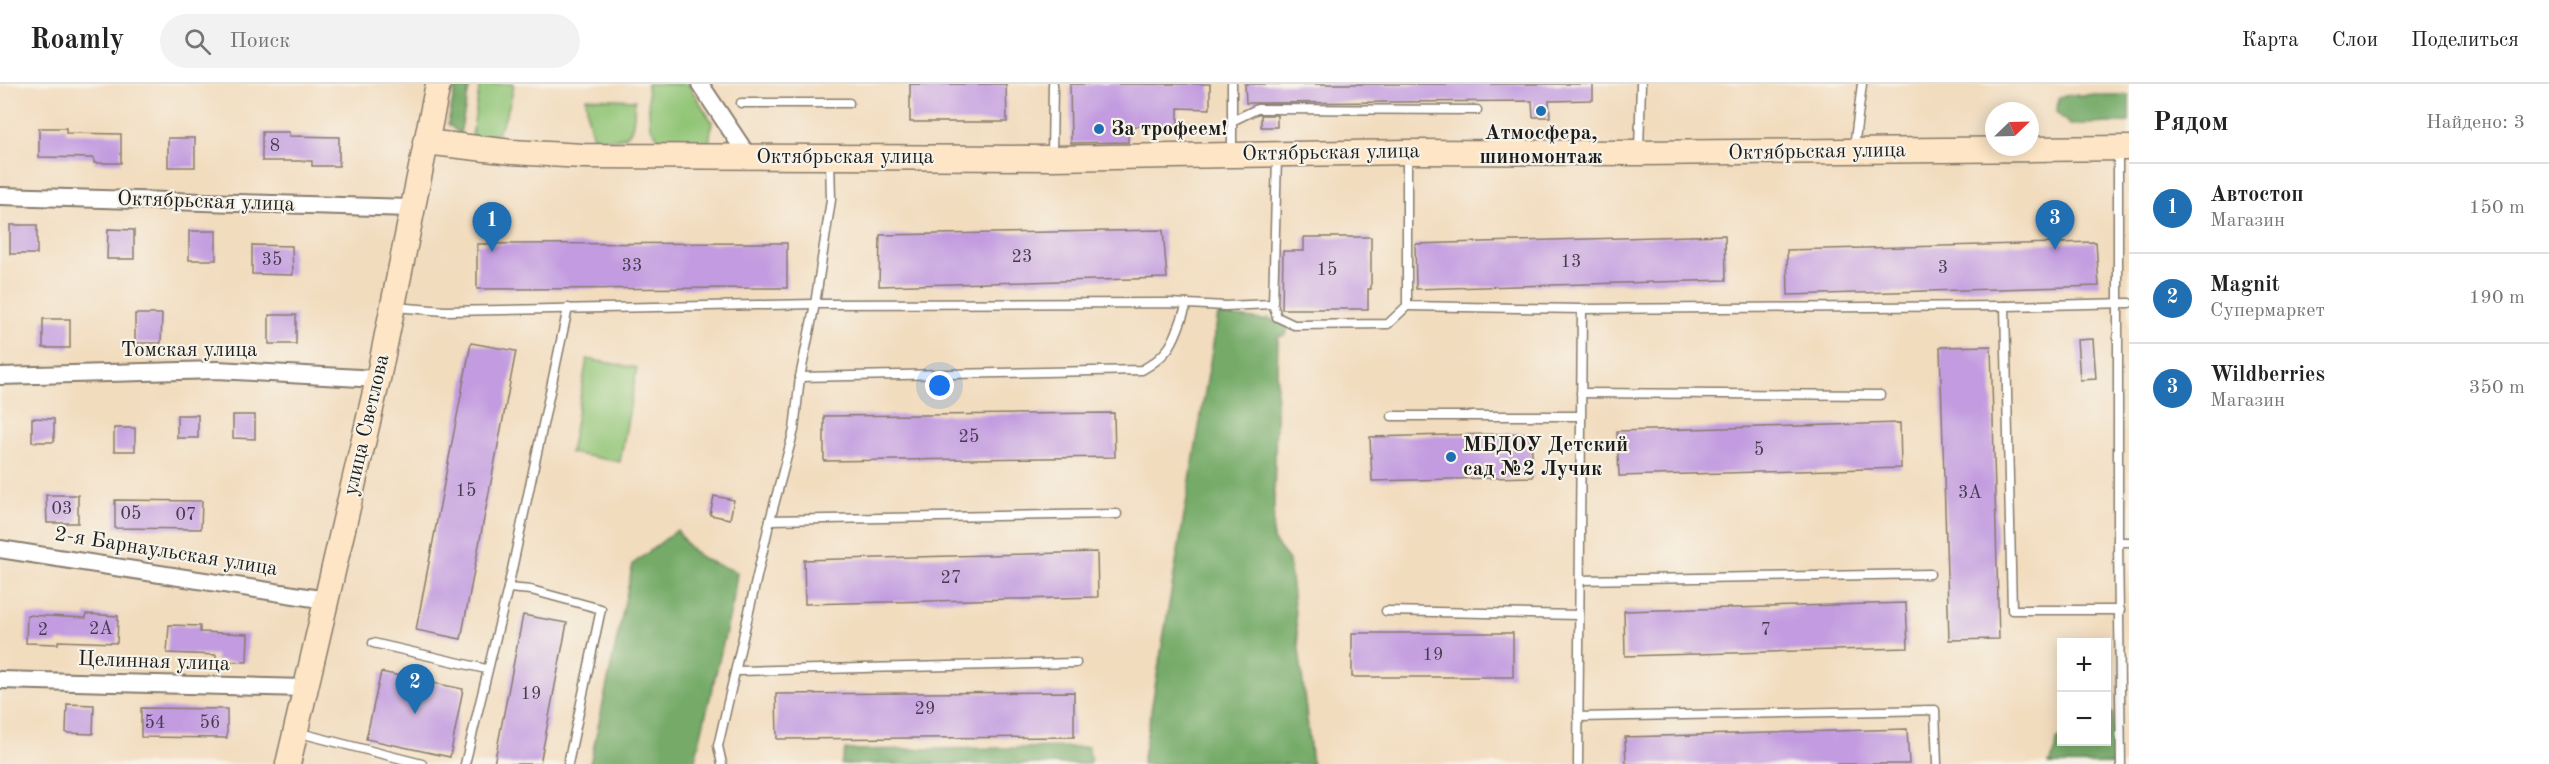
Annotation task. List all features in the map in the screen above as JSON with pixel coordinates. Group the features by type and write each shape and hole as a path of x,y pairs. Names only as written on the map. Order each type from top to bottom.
{"main road":[{"name":"улица Светлова","path":"288,764 378,379 438,84"},
{"name":"Октябрьская улица","path":"425,142 467,148 567,155 1052,158 1407,152 1854,152 2123,148"}],"street":[{"path":"700,84 748,156"},
{"name":"Октябрьская улица","path":"0,196 411,208"},
{"name":"Томская улица","path":"0,376 217,370 378,379"},
{"name":"2-я Барнаульская улица","path":"0,549 326,600"},
{"name":"Целинная улица","path":"0,680 306,688"}],"lane":[{"path":"1052,158 1053,84"},
{"path":"1232,84 1232,154"},
{"path":"1639,153 1641,84"},
{"path":"1854,152 1862,84"},
{"path":"741,103 849,103"},
{"path":"1232,121 1257,109 1477,110"},
{"path":"2121,764 2125,700 2118,542 2117,303 2123,148"},
{"path":"1407,152 1407,306"},
{"path":"1277,154 1273,304 1277,317 1294,325 1388,324 1407,306 1582,309 2129,303"},
{"path":"723,764 718,746 770,520 794,430 800,377 815,304 831,200 830,157"},
{"path":"393,307 445,311 815,304 1187,304 1225,306 1273,304"},
{"path":"800,377 1142,370 1159,360 1173,344 1187,304"},
{"path":"2005,306 2012,610 2120,610"},
{"path":"465,764 486,669 508,588 568,308"},
{"path":"1578,764 1582,309"},
{"path":"1581,393 1880,395"},
{"path":"2118,396 2129,396"},
{"path":"1392,416 1580,416"},
{"path":"770,520 1117,514"},
{"path":"2118,542 2129,542"},
{"path":"1580,580 1930,574"},
{"path":"508,588 531,590 602,609 568,764"},
{"path":"1386,612 1579,615"},
{"path":"373,643 486,669"},
{"path":"736,670 1076,663"},
{"path":"1578,717 1935,710 1937,764"},
{"path":"296,732 422,764"}],"green space":[{"path":"456,84 470,84 460,134 448,124"},
{"path":"480,84 514,84 508,110 498,133 481,138 472,136"},
{"path":"647,84 688,84 712,122 709,144 660,141 650,126"},
{"path":"2066,95 2129,95 2129,122 2070,125 2057,113 2058,98"},
{"path":"586,98 635,100 633,122 628,134 616,139 593,138"},
{"path":"1218,315 1264,320 1268,318 1288,328 1286,335 1278,337 1273,540 1289,560 1312,764 1142,764"},
{"path":"587,359 637,368 620,462 570,453"},
{"path":"677,530 690,548 702,558 737,572 733,602 694,764 590,764 633,564"},
{"path":"2111,713 2113,714 2114,764 2049,764 2056,750 2057,740 2057,746 2111,746"},
{"path":"1088,747 1091,759 1089,764 841,764 845,750"}],"building":[{"path":"910,84 1006,84 1007,122 910,122"},
{"path":"1070,84 1210,84 1210,109 1178,108 1178,127 1128,126 1128,142 1071,143"},
{"path":"1245,84 1593,84 1593,100 1549,101 1550,117 1533,117 1532,101 1246,103"},
{"path":"1261,115 1277,115 1277,127 1261,127"},
{"path":"39,128 66,128 66,133 121,134 121,163 94,163 94,158 39,157"},
{"path":"262,132 289,132 289,136 339,137 339,166 312,166 312,161 262,161"},
{"path":"168,138 195,138 195,167 168,167"},
{"path":"10,225 37,225 37,254 10,254"},
{"path":"108,229 134,230 134,259 107,259"},
{"path":"1163,230 1167,278 879,286 880,235"},
{"path":"189,231 216,231 216,260 189,260"},
{"path":"1725,235 1726,280 1416,289 1415,244"},
{"path":"1304,237 1371,237 1371,289 1368,289 1368,309 1282,309 1283,251 1304,251"},
{"path":"2096,242 2099,286 1788,295 1787,250"},
{"path":"787,243 787,288 477,289 477,244"},
{"path":"252,245 292,246 293,275 252,274"},
{"path":"135,314 162,314 161,343 135,343"},
{"path":"269,315 296,315 296,344 269,344"},
{"path":"43,319 70,319 70,348 43,348"},
{"path":"2093,339 2096,379 2080,380 2077,340"},
{"path":"471,343 516,351 461,639 416,630"},
{"path":"1991,346 1999,639 1949,640 1940,347"},
{"path":"1114,413 1115,457 824,461 824,416"},
{"path":"177,415 198,415 198,438 177,438"},
{"path":"233,415 255,415 255,439 233,438"},
{"path":"32,418 54,419 54,442 32,442"},
{"path":"1900,423 1901,468 1619,476 1617,431"},
{"path":"114,428 135,428 135,451 114,451"},
{"name":"МБДОУ Детский сад №2 Лучик","path":"1531,433 1533,477 1372,481 1370,437"},
{"path":"46,495 78,495 78,523 47,523"},
{"path":"714,496 734,500 730,519 710,515"},
{"path":"115,500 202,501 201,529 115,528"},
{"path":"1097,552 1098,597 805,604 804,560"},
{"path":"1906,603 1908,648 1625,656 1624,611"},
{"path":"86,614 118,616 117,643 58,641 58,644 26,643 27,615 86,618"},
{"path":"523,615 567,623 540,764 494,764"},
{"path":"169,625 200,626 200,632 248,634 247,662 216,661 216,655 167,653"},
{"path":"1352,633 1513,633 1513,677 1352,677"},
{"path":"381,672 463,689 450,757 366,739"},
{"path":"1074,692 1074,737 777,739 776,694"},
{"path":"67,704 94,705 93,734 66,733"},
{"path":"141,708 227,709 227,738 141,737"},
{"path":"1907,729 1909,764 1626,764 1625,737"}],"place":[{"name":"Атмосфера, шиномонтаж","path":"1541,111"},
{"name":"За трофеем!","path":"1099,129"},
{"name":"Wildberries","path":"2055,250"},
{"name":"Автостоп","path":"492,252"},
{"name":"МБДОУ Детский сад №2 Лучик","path":"1451,457"},
{"name":"Magnit","path":"415,714"}]}
